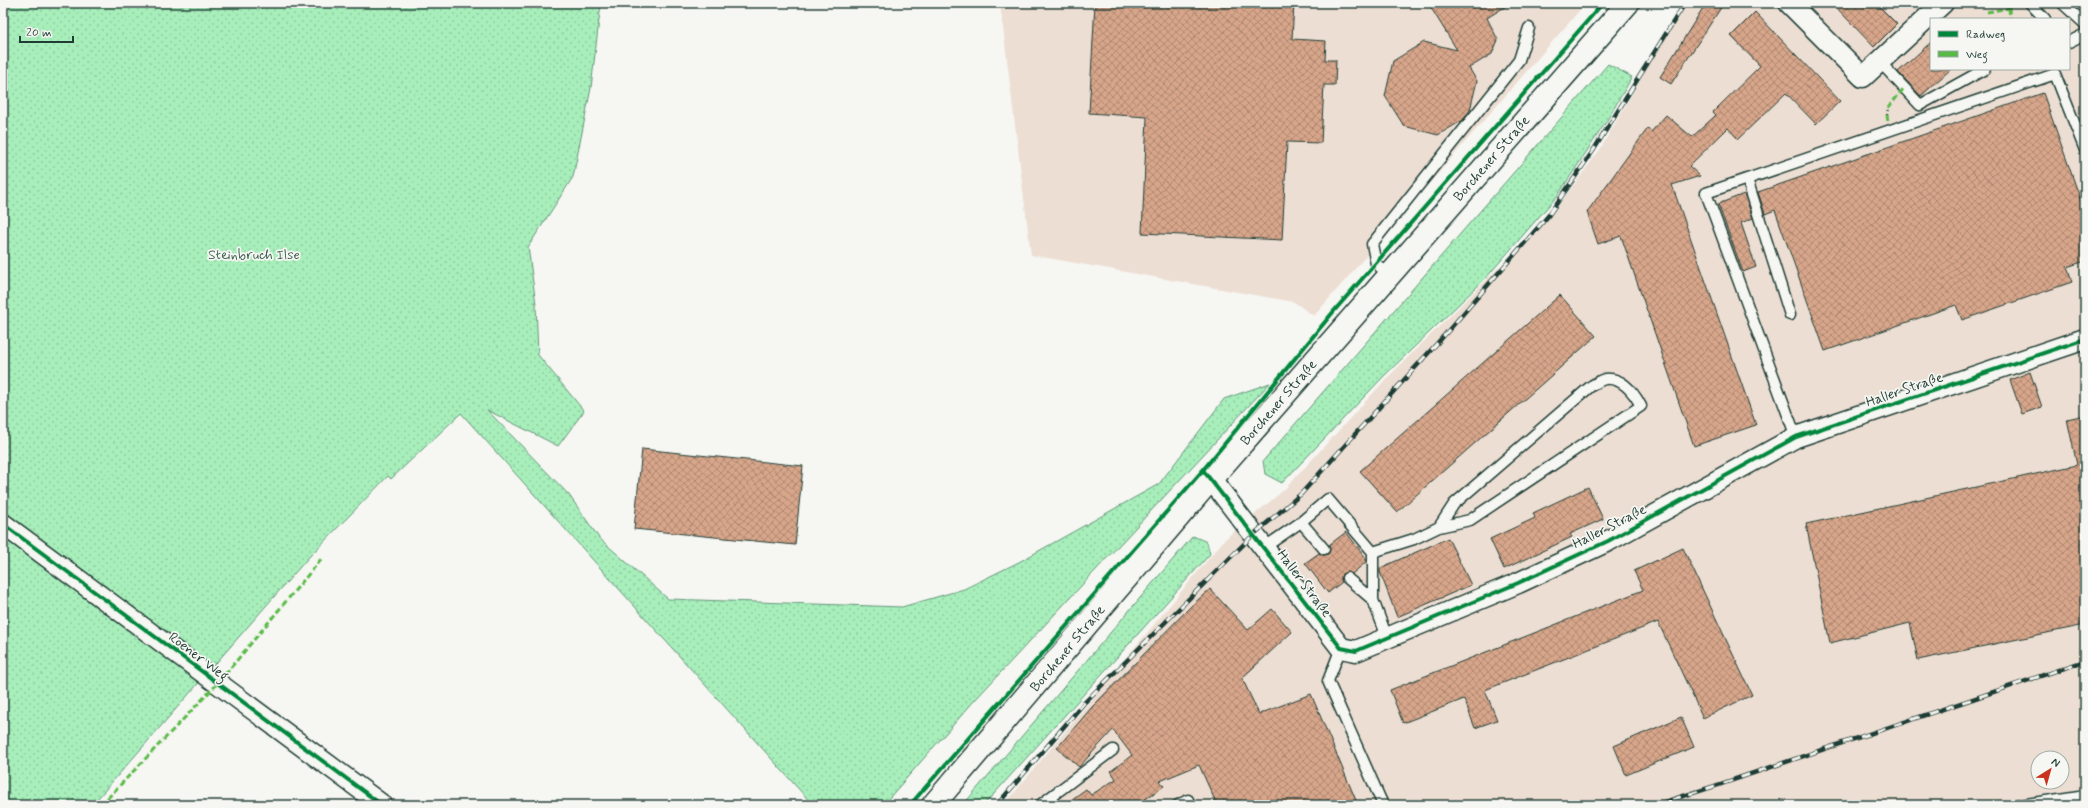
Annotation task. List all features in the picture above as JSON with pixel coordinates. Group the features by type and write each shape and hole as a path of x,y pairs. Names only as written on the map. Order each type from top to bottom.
{"main road":[{"name":"Borchener Straße","path":"933,805 1210,479 1390,275 1589,45 1628,3"}],"street":[{"path":"1789,3 1863,77 1943,3"},
{"name":"Haller Straße","path":"1210,479 1265,547 1299,596 1341,648 1356,651 1518,583 1608,541 1796,437 2085,339"},
{"name":"Roener Weg","path":"3,524 382,805"}],"lane":[{"path":"2030,3 2044,18"},
{"path":"2062,3 2085,24"},
{"path":"1390,275 1376,264 1372,244 1519,60 1529,28"},
{"path":"2070,42 2085,34"},
{"path":"1880,62 1920,105 1983,70"},
{"path":"1796,437 1706,193 2055,74 2085,150"},
{"path":"1747,179 1790,315"},
{"path":"1373,552 1414,539 1439,527 1470,520 1641,406 1634,393 1618,381 1605,379 1591,386 1454,504 1439,527"},
{"path":"1265,547 1301,522 1328,499 1373,552 1373,600 1387,637"},
{"path":"1301,522 1324,549"},
{"path":"1347,578 1373,600"},
{"path":"1341,648 1328,681 1383,805"},
{"path":"1040,805 1113,750"},
{"path":"2019,805 2081,798"},
{"path":"1178,805 1188,800 1190,805"}],"path":[{"path":"1888,108 1888,115"}],"shaded area":[{"path":"1000,3 1586,3 1314,316 1294,302 1031,255"},
{"path":"1685,3 2085,3 2085,805 1004,805 1225,539 1285,489 1386,379 1549,218 1599,151"}],"green space":[{"name":"Steinbruch Ilse","path":"3,3 601,3 591,88 573,177 528,247 536,304 538,355 584,411 558,446 487,410 569,495 599,538 668,599 902,607 964,589 1019,562 1159,484 1224,399 1270,383 974,701 883,805 813,805 461,413 391,479 388,476 307,559 92,805 3,805"},
{"path":"1608,64 1632,77 1606,122 1558,195 1485,279 1384,376 1282,483 1265,474 1263,461"},
{"path":"1193,536 1207,542 1210,554 984,805 963,805"}],"building":[{"path":"1095,3 1294,3 1292,39 1326,41 1325,60 1336,60 1335,85 1324,85 1321,143 1287,142 1282,240 1142,233 1147,117 1089,113"},
{"path":"1428,3 1511,3 1487,18 1498,40 1492,54 1469,68 1477,81 1470,110 1463,120 1438,135 1404,126 1385,96 1393,61 1424,42 1457,50"},
{"path":"1706,3 1724,3 1671,84 1660,77"},
{"path":"1832,3 1876,3 1897,24 1874,47"},
{"path":"1755,12 1840,101 1816,124 1786,93 1738,139 1728,128 1689,166 1700,176 1672,185 1756,425 1694,446 1621,236 1598,244 1587,212 1648,128 1651,132 1666,115 1692,137 1716,115 1713,112 1760,66 1731,36"},
{"path":"1930,43 1930,70 1950,70 1921,96 1898,72"},
{"path":"2043,93 2085,212 2085,261 2067,267 2072,282 1962,320 1956,305 1825,351 1775,210 1765,214 1758,192"},
{"path":"1744,194 1753,218 1741,223 1756,267 1743,272 1718,204"},
{"path":"1560,295 1596,336 1397,512 1360,471"},
{"path":"2030,372 2042,407 2022,414 2010,380"},
{"path":"2085,415 2085,625 1918,660 1910,623 1830,643 1806,524 2077,465 2067,419"},
{"path":"642,449 803,466 795,545 634,529"},
{"path":"1588,487 1603,519 1570,534 1572,537 1504,569 1490,539 1535,518 1533,513"},
{"path":"1346,532 1366,558 1366,562 1352,574 1348,572 1342,574 1342,582 1328,593 1305,563 1319,553 1322,555 1328,554 1330,551 1329,545"},
{"path":"1448,538 1471,585 1397,617 1380,572 1380,568"},
{"path":"1683,548 1752,695 1703,718 1658,622 1485,690 1497,720 1475,728 1464,699 1403,723 1390,690 1643,590 1634,571"},
{"path":"1210,589 1248,630 1272,609 1292,632 1242,678 1259,714 1311,694 1358,805 1217,805 1199,765 1160,781 1164,786 1137,805 1064,805 1086,789 1091,795 1116,779 1111,771 1132,755 1113,730 1079,767 1057,748 1092,707 1191,606"},
{"path":"1681,717 1694,747 1626,775 1614,746"}],"railway":[{"path":"997,805 1084,703 1254,534 1301,494 1441,339 1548,216 1593,151 1685,3"},
{"path":"1655,805 2085,661"}],"marked path":[{"path":"1987,12 2009,8 2015,3"},
{"path":"2009,8 2010,18"},
{"path":"1888,108 1904,88"},
{"path":"1887,115 1888,122"},
{"path":"101,805 218,683 322,558"}],"cycle path":[{"path":"910,805 1203,470 1334,311 1603,3"},
{"path":"1203,470 1341,648 1356,651 1518,583 1608,541 1796,437 2085,339"},
{"path":"3,524 382,805"}]}
